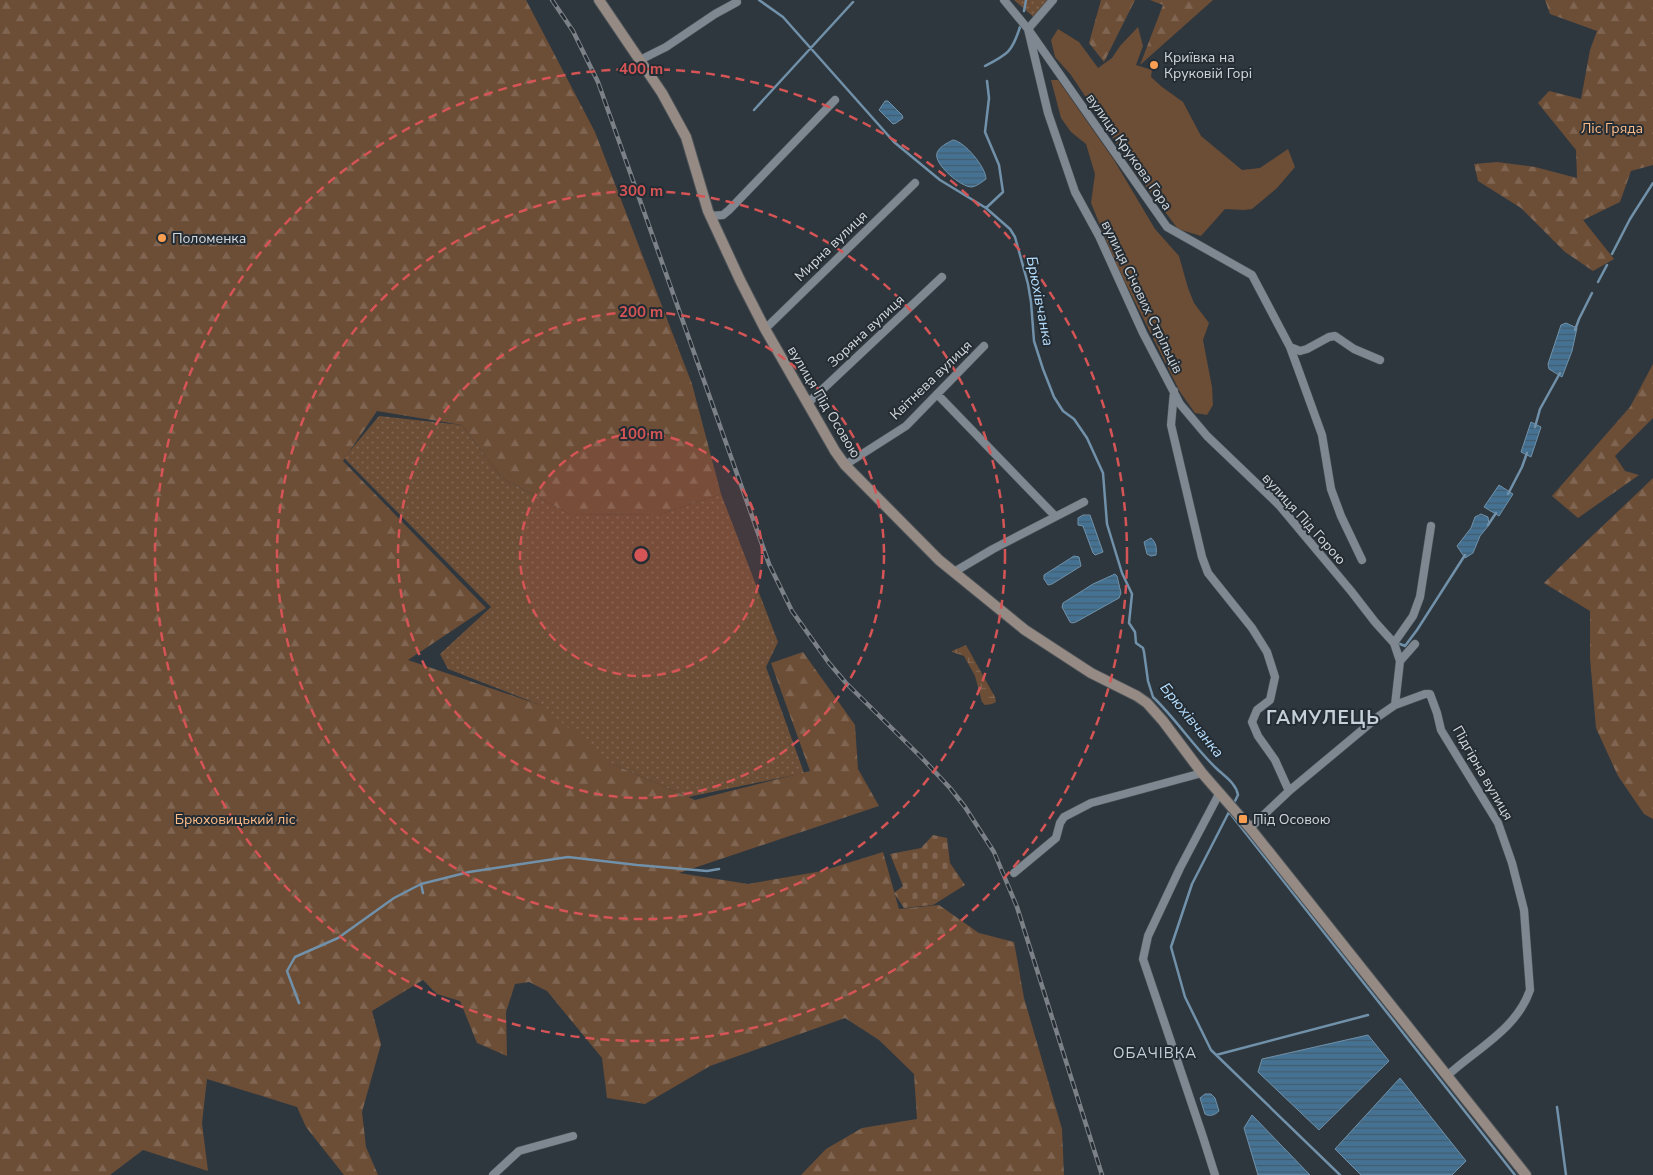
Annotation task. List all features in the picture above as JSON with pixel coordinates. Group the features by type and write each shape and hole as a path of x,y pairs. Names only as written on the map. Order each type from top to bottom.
{"street":[{"name":"вулиця Під Осовою","path":"599,0 662,93 686,137 710,216 740,280 765,329 835,451 845,465 919,540 954,572 1036,639 1091,673 1147,702 1222,798 1250,828"},
{"name":"вулиця Січових Стрільців","path":"1004,0 1028,29 1048,113 1075,192 1099,236 1143,333 1174,391 1171,425 1202,557 1208,573 1252,628 1267,652 1275,677 1272,696 1270,700 1257,710 1252,722 1258,736 1275,760 1289,790"},
{"path":"1028,29 1053,0"},
{"path":"640,60 666,47 715,14 737,2"},
{"name":"вулиця Крукова Гора","path":"1028,29 1167,228 1252,275 1290,347 1322,435 1330,489 1362,560"},
{"path":"710,216 722,214 729,210 835,100"},
{"name":"Мирна вулиця","path":"765,329 915,183"},
{"name":"Зоряна вулиця","path":"808,403 942,276"},
{"path":"1290,347 1300,351 1335,336 1354,349 1380,360"},
{"name":"Квітнева вулиця","path":"845,465 906,426 984,346"},
{"name":"вулиця Під Горою","path":"1174,391 1180,404 1207,436 1279,505 1394,643"},
{"path":"937,394 1055,516"},
{"path":"954,572 1084,502"},
{"path":"1431,526 1420,597 1413,616 1394,643 1400,661 1396,706 1379,716 1289,790 1250,828 1526,1175"},
{"path":"1400,661 1415,644"},
{"name":"Підгірна вулиця","path":"1396,706 1425,694 1430,694 1441,730 1498,823 1512,863 1524,910 1530,990 1526,1001 1502,1031 1447,1076"},
{"path":"1014,873 1056,838 1060,822 1064,817 1091,803 1202,773"},
{"path":"1214,1175 1204,1137 1144,959 1148,936 1180,868 1222,798"},
{"path":"493,1175 519,1151 573,1136"}],"green space":[{"name":"Брюховицький ліс","path":"0,0 526,0 595,132 692,384 721,494 658,515 570,514 502,478 462,425 377,411 343,461 486,608 408,660 552,709 613,764 695,800 810,771 771,663 803,652 855,725 858,769 879,806 679,873 748,884 822,871 883,852 899,909 939,905 979,933 1014,942 1024,998 1062,1129 1064,1175 801,1175 826,1149 862,1128 917,1119 914,1074 879,1040 845,1018 710,1066 645,1104 607,1098 602,1058 547,991 529,982 515,984 506,1012 507,1056 477,1043 460,1001 437,994 423,980 372,1011 381,1044 362,1112 366,1147 378,1175 344,1175 306,1127 297,1107 207,1079 202,1123 208,1171 143,1150 110,1175 0,1175"},
{"path":"1014,0 1051,0 1037,20"},
{"path":"1101,0 1135,0 1104,62 1089,43"},
{"path":"1150,0 1213,0 1140,65 1163,5"},
{"name":"Ліс Гряда","path":"1545,0 1653,0 1653,165 1631,171 1620,202 1583,220 1614,259 1593,271 1565,252 1521,208 1478,181 1474,164 1497,162 1535,167 1577,178 1576,150 1538,103 1549,91 1581,99 1590,50 1597,31 1550,14"},
{"path":"1138,27 1143,46 1136,65 1152,70 1151,77 1183,102 1201,136 1242,170 1260,168 1288,149 1295,167 1277,188 1252,209 1225,209 1201,236 1178,229 1141,180 1071,75 1055,57 1051,40 1058,29 1079,42 1098,68 1112,58 1120,46"},
{"path":"1051,80 1058,80 1114,160 1155,229 1179,256 1194,303 1209,323 1203,340 1212,387 1213,405 1207,415 1195,413 1180,392 1116,264 1091,203 1095,174 1086,144 1071,132 1061,118"},
{"path":"1653,364 1653,418 1615,456 1625,471 1639,475 1578,518 1552,496 1630,407"},
{"path":"379,416 462,425 502,478 570,514 658,515 721,494 778,642 766,667 804,773 688,797 613,764 540,705 448,669 440,654 491,607 344,458"},
{"path":"1653,478 1653,819 1644,814 1618,776 1596,728 1590,658 1590,611 1544,583"},
{"path":"966,645 995,697 996,702 992,704 985,705 982,702 975,676 964,656 952,652"},
{"path":"933,835 947,838 950,863 965,885 933,905 904,908 894,893 903,886 890,854 921,848"}],"water":[{"path":"885,101 888,101 903,118 893,124 879,110"},
{"path":"953,140 963,145 982,168 986,179 978,185 972,187 962,184 949,175 939,163 937,158 938,151"},
{"path":"1566,323 1577,328 1572,351 1562,377 1549,369 1548,364 1561,325"},
{"path":"1531,422 1541,427 1531,457 1521,452"},
{"path":"1499,485 1513,494 1499,516 1484,507"},
{"path":"1481,514 1488,517 1489,525 1480,536 1473,553 1465,558 1457,546 1471,528 1475,517"},
{"path":"1083,515 1090,515 1103,552 1095,555 1093,553 1083,526 1078,525 1078,518"},
{"path":"1151,538 1155,543 1156,555 1151,556 1147,554 1144,542"},
{"path":"1074,556 1079,557 1081,566 1048,585 1044,575"},
{"path":"1115,574 1121,593 1119,598 1076,622 1070,622 1062,607 1063,603 1093,584"},
{"path":"1368,1035 1389,1061 1319,1130 1258,1072 1262,1059"},
{"path":"1400,1078 1466,1161 1452,1175 1361,1175 1335,1149"},
{"path":"1205,1094 1211,1094 1215,1098 1219,1111 1214,1114 1205,1114 1200,1098"},
{"path":"1252,1115 1310,1175 1258,1175 1244,1128"}],"waterway":[{"name":"Брюхівчанка","path":"759,0 783,17 894,142 940,180 986,208 1010,229 1015,237 1028,284 1034,341 1043,369 1054,397 1063,411 1074,419 1087,438 1103,473 1107,524 1122,573 1132,594 1129,623 1135,632 1136,643 1143,648 1148,681 1153,697 1208,760 1232,783 1238,795 1233,805"},
{"path":"1024,11 1026,0"},
{"path":"754,110 853,2"},
{"path":"985,66 1008,51 1020,27"},
{"path":"986,208 1003,192 999,165 985,132 989,98 987,81"},
{"path":"1612,254 1630,219 1653,183"},
{"path":"1598,282 1607,265"},
{"path":"1575,330 1592,293"},
{"path":"1535,427 1540,409 1560,373"},
{"path":"1508,494 1527,453"},
{"path":"1488,525 1496,513"},
{"path":"1400,644 1405,646 1417,630 1465,555"},
{"path":"1230,810 1192,884 1171,947 1185,997 1211,1050 1340,1175"},
{"path":"1229,812 1515,1175"},
{"path":"299,1003 287,971 295,957 338,938 394,898 421,884 469,872 568,857 707,871 719,869"},
{"path":"421,884 423,893"},
{"path":"1216,1055 1368,1015"},
{"path":"1557,1107 1566,1175"}],"railway":[{"path":"552,0 573,31 598,82 769,564 792,611 829,663 846,683 950,788 965,807 994,852 1017,907 1102,1175"}],"place":[{"name":"Криївка на Круковій Горі","path":"1154,65"},
{"name":"Поломенка","path":"162,238"},
{"name":"Під Осовою","path":"1243,819"}],"district":[{"name":"ГАМУЛЕЦЬ","path":"1323,718"},
{"name":"ОБАЧІВКА","path":"1155,1053"}]}
